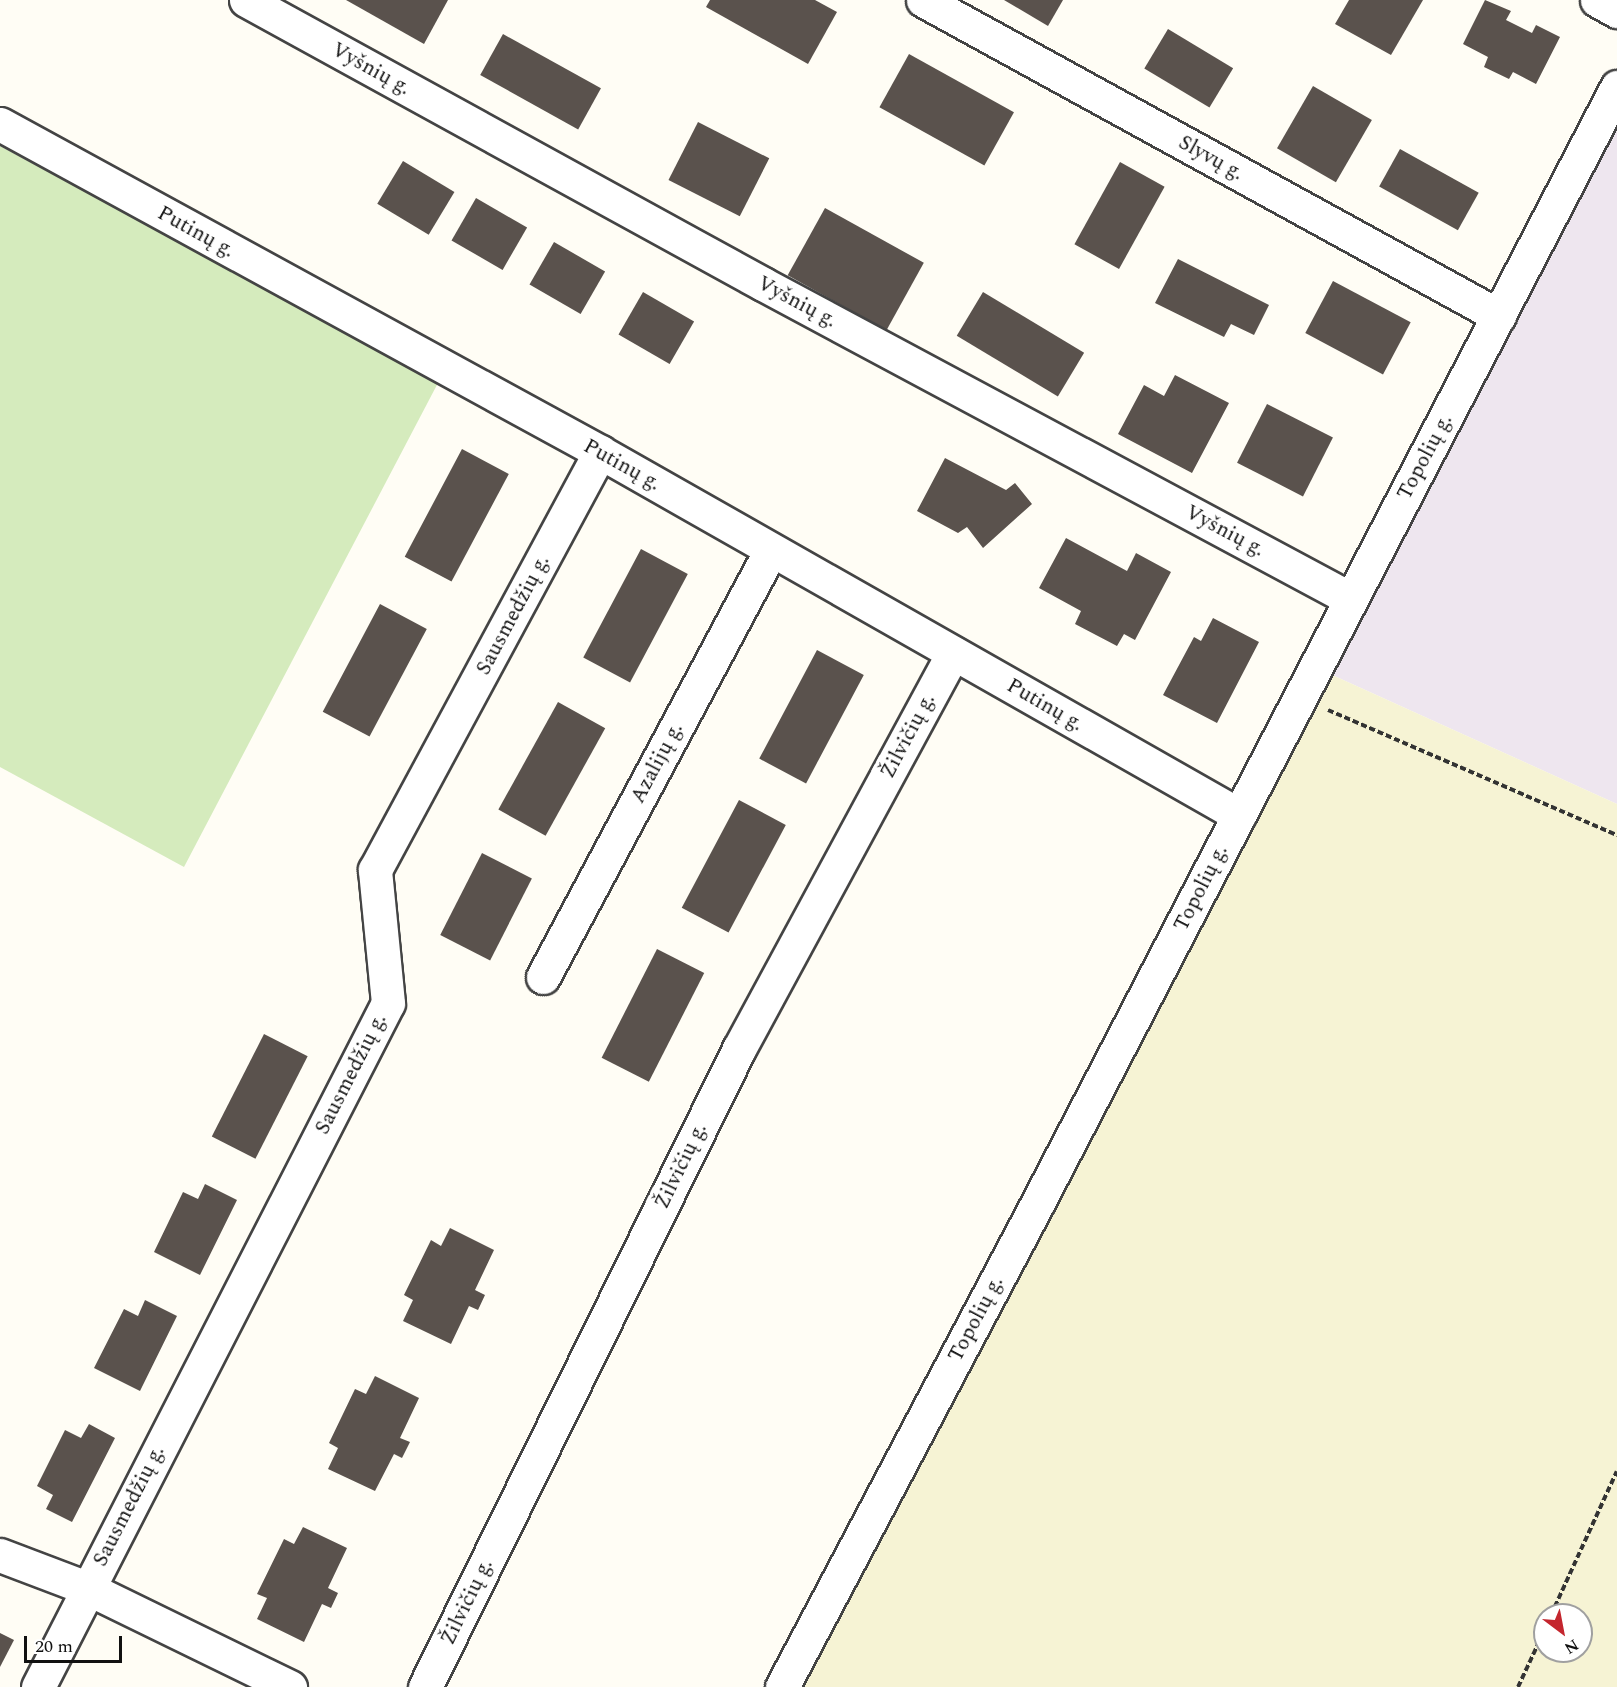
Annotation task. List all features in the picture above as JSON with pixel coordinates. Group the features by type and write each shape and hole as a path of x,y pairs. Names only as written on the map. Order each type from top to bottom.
{"street":[{"name":"Vyšnių g.","path":"246,0 774,290 1351,599"},
{"name":"Slyvų g.","path":"923,0 1499,316"},
{"path":"1597,0 1617,11"},
{"name":"Topolių g.","path":"782,1687 1617,87"},
{"name":"Putinų g.","path":"0,124 600,452 1239,815"},
{"name":"Sausmedžių g.","path":"38,1687 388,1003 375,870 600,452"},
{"name":"Azalijų g.","path":"543,977 771,550"},
{"name":"Žilvičių g.","path":"425,1687 739,1049 953,653"},
{"path":"0,1555 87,1588 290,1687"}],"path":[{"path":"1300,698 1617,836"},
{"path":"1556,1603 1617,1471"},
{"path":"1518,1687 1533,1655"}],"shaded area":[{"path":"1617,123 1617,804 1330,674"},
{"path":"1330,674 1617,804 1617,1687 804,1687"}],"green space":[{"path":"0,146 439,381 184,867 0,767"}],"building":[{"path":"346,0 448,0 424,44"},
{"path":"710,0 815,0 837,12 808,64 706,7"},
{"path":"1004,0 1063,0 1048,26"},
{"path":"1349,0 1423,0 1391,55 1335,24"},
{"path":"1485,0 1511,11 1506,20 1532,33 1536,25 1560,37 1536,84 1513,72 1509,79 1484,67 1488,57 1463,44"},
{"path":"1168,29 1233,68 1209,108 1144,68"},
{"path":"503,34 601,88 578,129 480,75"},
{"path":"909,54 1014,112 984,166 879,107"},
{"path":"1313,86 1372,120 1336,182 1277,148"},
{"path":"698,122 769,158 740,216 668,180"},
{"path":"1400,149 1479,193 1458,230 1379,187"},
{"path":"403,161 454,192 429,235 377,204"},
{"path":"1120,162 1165,187 1119,269 1074,244"},
{"path":"476,198 527,227 503,270 452,240"},
{"path":"825,208 924,263 887,330 788,275"},
{"path":"554,242 605,272 581,314 530,284"},
{"path":"1178,259 1269,305 1254,335 1231,324 1224,337 1155,303"},
{"path":"1333,281 1411,322 1383,374 1305,333"},
{"path":"643,292 694,322 670,364 618,334"},
{"path":"983,292 1084,353 1058,396 957,336"},
{"path":"1175,375 1229,403 1192,473 1118,434 1144,385 1164,396"},
{"path":"1267,404 1333,438 1303,496 1237,463"},
{"path":"462,449 509,474 452,582 405,557"},
{"path":"945,458 1006,490 1015,483 1032,504 983,548 967,527 958,533 917,511"},
{"path":"1066,538 1127,571 1136,553 1171,572 1135,640 1124,634 1117,646 1075,624 1081,611 1039,588"},
{"path":"641,549 688,574 630,682 583,658"},
{"path":"380,604 427,629 370,737 323,712"},
{"path":"1213,618 1259,642 1217,723 1163,695 1194,637 1201,641"},
{"path":"817,650 864,675 806,783 759,759"},
{"path":"558,702 605,728 546,836 498,810"},
{"path":"739,800 786,825 729,933 682,908"},
{"path":"482,853 532,878 490,960 440,935"},
{"path":"657,949 704,973 649,1082 602,1058"},
{"path":"264,1034 308,1056 255,1159 212,1136"},
{"path":"205,1184 237,1200 200,1275 154,1252 183,1192 198,1199"},
{"path":"450,1228 494,1250 475,1290 485,1295 478,1310 469,1306 451,1344 403,1321 413,1300 404,1295 431,1240 441,1246"},
{"path":"145,1300 177,1316 140,1391 94,1368 124,1309 138,1316"},
{"path":"375,1376 419,1398 400,1438 410,1442 402,1458 394,1454 375,1491 328,1469 338,1448 329,1443 355,1389 366,1394"},
{"path":"89,1424 115,1438 72,1522 46,1509 53,1495 37,1486 65,1430 81,1438"},
{"path":"303,1527 347,1548 328,1588 338,1593 331,1608 322,1604 304,1642 257,1619 267,1598 257,1594 284,1539 294,1544"},
{"path":"0,1633 14,1640 0,1667"}]}
